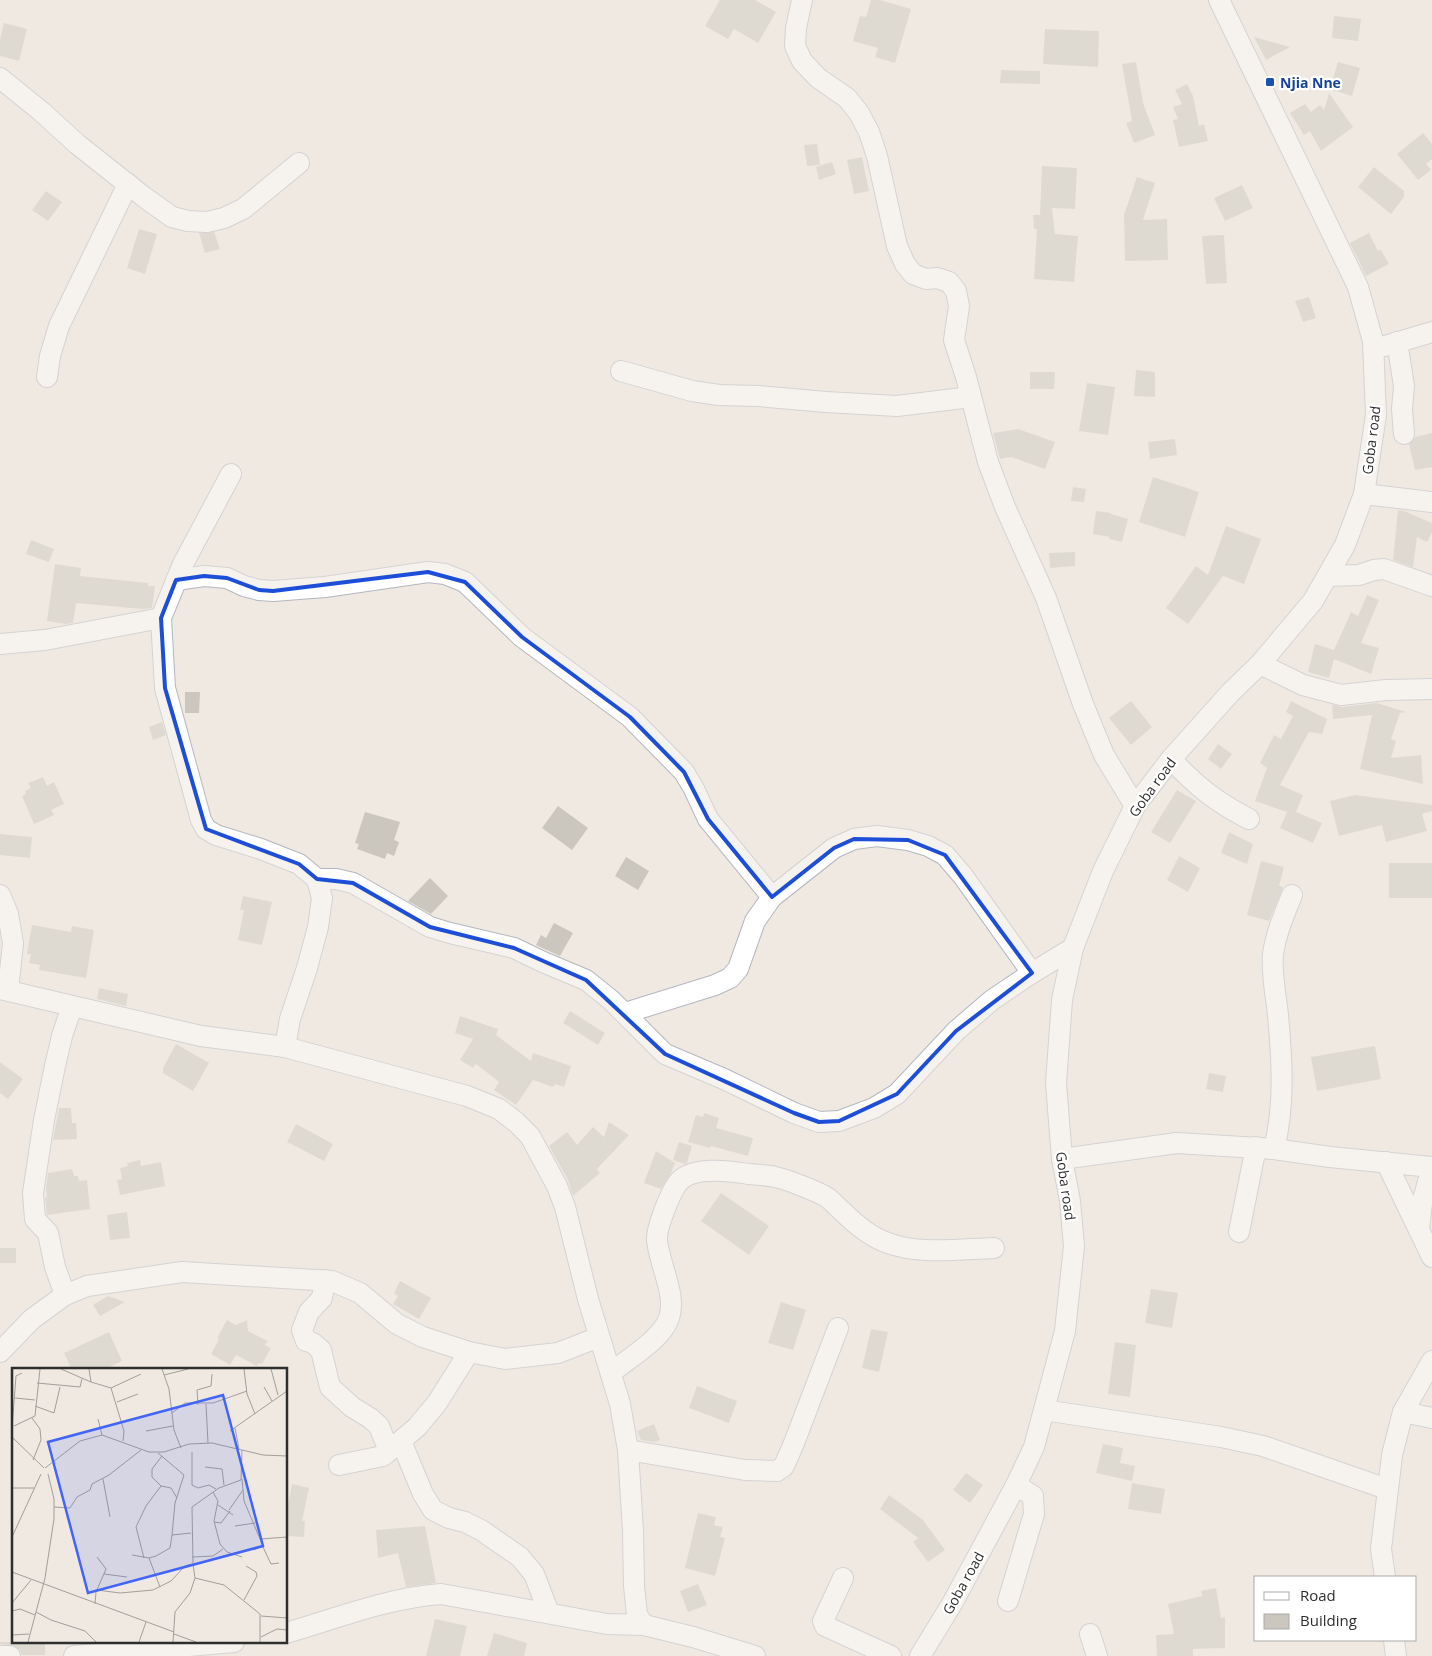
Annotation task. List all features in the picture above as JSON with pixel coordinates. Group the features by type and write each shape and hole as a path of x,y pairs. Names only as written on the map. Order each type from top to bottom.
{"street":[{"path":"802,0 794,46 802,61 818,78 847,98 859,113 869,132 878,156 897,246 905,264 913,274 926,279 937,278 948,282 956,291 959,306 954,340 988,462 1005,507 1046,598 1083,704 1104,755 1134,806"},
{"name":"Goba road","path":"920,1656 953,1602 1016,1485 1034,1447 1065,1331 1074,1246 1070,1201 1062,1158 1056,1083 1062,1000 1074,948 1103,871 1134,806 1171,759 1231,692 1260,664 1313,601 1345,545 1364,494 1376,415 1373,341 1358,287 1219,0"},
{"path":"1,82 42,112 77,144 172,217 188,221 207,222 224,218 243,209 298,163"},
{"path":"47,377 50,356 59,326 128,184"},
{"path":"1373,350 1432,332"},
{"path":"1397,342 1404,386 1402,410 1404,434"},
{"path":"621,371 692,391 719,395 897,406 971,397"},
{"path":"231,474 176,580 161,618 165,688 201,820 206,829 216,835 261,849 299,864 317,879 322,898 318,927 290,1019 284,1047"},
{"path":"1364,494 1431,507"},
{"path":"1328,576 1359,575 1384,569 1432,586"},
{"path":"176,580 204,576 227,578 244,586 259,590 273,590 325,587 428,572 445,574 465,582 522,637 630,717 684,772 708,819 772,897"},
{"path":"0,644 45,640 161,618"},
{"path":"1260,664 1303,686 1341,694 1386,690 1432,689"},
{"path":"1171,759 1192,781 1224,806 1249,820"},
{"path":"625,1013 715,985 730,978 738,969 755,921 772,897 834,848 854,838 877,836 908,840 928,846 944,855 963,876 1032,973"},
{"path":"317,879 336,879 353,883 430,927 514,948 586,980 612,1000 665,1054 724,1079 794,1114 818,1122 839,1121 874,1108 897,1094 956,1031 992,1000 1074,948"},
{"path":"0,895 8,914 13,943 4,990 201,1036 284,1047 467,1096 499,1109 530,1136 557,1186 565,1207 599,1337 612,1372 620,1404 628,1450 637,1615 644,1625"},
{"path":"1239,1232 1265,1148 1279,1129 1282,1106 1282,1070 1273,956 1277,932 1292,896"},
{"path":"65,1295 55,1267 48,1233 35,1219 33,1193 44,1120 55,1066 72,1006"},
{"path":"1062,1158 1177,1143 1265,1148 1432,1168 1422,1203 1420,1229"},
{"path":"1386,1162 1420,1229 1432,1258"},
{"path":"612,1372 646,1346 661,1331 669,1319 672,1305 657,1238 661,1219 675,1186 681,1178 703,1171 730,1170 776,1177 829,1198 870,1234 890,1244 926,1250 994,1248"},
{"path":"0,1352 32,1319 65,1295 87,1286 182,1272 332,1281 360,1293 397,1324 423,1337 469,1352 505,1359 531,1358 558,1353 599,1337"},
{"path":"325,1280 322,1298 310,1312 302,1330 306,1341 321,1350 330,1387 352,1407 370,1418 395,1446 433,1510 481,1530 520,1557 534,1574 549,1613"},
{"path":"628,1450 745,1470 777,1471 784,1466 794,1443 838,1328"},
{"path":"339,1465 382,1456 395,1446 437,1403 469,1352"},
{"path":"1385,1576 1381,1549 1392,1455 1403,1412 1432,1361"},
{"path":"1044,1410 1220,1437 1263,1446 1387,1489"},
{"path":"1403,1412 1432,1418"},
{"path":"1008,1601 1034,1514 1033,1496 1016,1485"},
{"path":"843,1578 823,1621 825,1626 891,1656"},
{"path":"288,1632 384,1602 441,1594 608,1624 644,1625 693,1637 755,1656"},
{"path":"1090,1634 1097,1656"},
{"path":"1394,1641 1396,1656"},
{"path":"74,1656 206,1644"},
{"path":"0,1656 10,1656"}],"highlighted area":[{"path":"428,572 465,582 522,637 630,717 684,772 708,819 772,897 834,848 854,839 908,840 945,855 1032,973 956,1031 897,1094 839,1121 819,1122 794,1113 665,1054 586,980 514,948 430,927 353,883 317,879 299,864 206,829 165,688 161,618 176,580 204,576 227,578 259,590 273,591"}],"building":[{"path":"720,0 755,0 776,12 758,43 734,29 728,39 705,26"},
{"path":"871,0 880,0 911,9 895,63 875,57 878,48 853,41 860,16 866,17"},
{"path":"1334,16 1361,19 1358,41 1332,38"},
{"path":"4,23 27,29 19,61 0,56 0,40"},
{"path":"1045,29 1099,31 1098,67 1043,64"},
{"path":"1254,37 1290,47 1266,60"},
{"path":"1136,62 1143,103 1155,135 1134,143 1126,123 1132,121 1122,64"},
{"path":"1338,62 1360,68 1352,96 1330,89"},
{"path":"1001,70 1040,71 1040,84 1000,83"},
{"path":"1187,84 1193,96 1199,126 1204,124 1208,141 1179,147 1173,120 1178,119 1173,107 1182,104 1175,90"},
{"path":"1329,93 1353,127 1321,151 1310,131 1304,135 1290,113 1305,104 1311,112 1320,105 1324,110"},
{"path":"1423,133 1432,144 1432,159 1426,164 1431,170 1418,180 1397,154"},
{"path":"817,144 820,165 807,166 804,145"},
{"path":"862,157 869,191 854,194 847,160"},
{"path":"832,162 836,174 819,180 816,167"},
{"path":"1042,166 1077,168 1075,209 1052,208 1055,234 1078,236 1074,282 1034,279 1037,229 1034,229 1033,215 1040,215"},
{"path":"1374,167 1404,191 1404,197 1391,214 1358,187"},
{"path":"1137,177 1155,183 1143,220 1167,219 1168,260 1125,261 1124,215"},
{"path":"1242,185 1253,208 1225,221 1214,198"},
{"path":"46,191 62,202 48,221 32,210"},
{"path":"139,229 157,234 145,274 127,268"},
{"path":"214,232 220,249 205,253 199,233"},
{"path":"1369,233 1378,251 1381,250 1389,264 1366,276 1350,243"},
{"path":"1224,235 1227,283 1206,284 1202,236"},
{"path":"1309,297 1316,318 1303,322 1295,301"},
{"path":"1136,370 1155,372 1155,397 1134,396"},
{"path":"1030,372 1055,372 1054,389 1030,389"},
{"path":"1087,383 1115,387 1108,435 1079,431"},
{"path":"1018,429 1055,442 1045,469 1011,457 1000,459 993,433"},
{"path":"1432,433 1432,467 1415,470 1409,444 1415,437"},
{"path":"1175,439 1177,455 1150,459 1148,442"},
{"path":"1153,477 1199,492 1185,537 1139,522"},
{"path":"1073,487 1086,489 1084,502 1071,501"},
{"path":"1398,510 1432,523 1432,532 1427,542 1417,537 1413,567 1393,560"},
{"path":"1096,511 1111,513 1128,519 1122,542 1109,539 1110,537 1093,534"},
{"path":"1226,526 1261,539 1244,584 1223,576 1188,624 1166,608 1196,566 1208,575"},
{"path":"31,540 54,549 49,562 26,554"},
{"path":"1075,552 1075,566 1050,568 1049,553"},
{"path":"55,564 81,568 80,576 148,583 148,586 155,586 152,608 143,609 76,603 73,623 66,624 47,621"},
{"path":"1367,595 1379,600 1361,643 1379,648 1371,674 1334,659 1329,678 1308,672 1315,644 1334,650 1351,612 1358,616"},
{"path":"185,692 200,692 199,713 185,713"},
{"path":"1131,701 1152,727 1131,745 1109,718"},
{"path":"1291,701 1327,719 1322,734 1309,732 1280,785 1303,795 1296,812 1322,823 1313,843 1280,828 1287,812 1255,801 1267,768 1260,763 1274,735 1281,739 1293,716 1286,712"},
{"path":"1377,703 1406,712 1400,713 1391,739 1396,741 1391,758 1421,755 1423,784 1360,769 1372,715 1333,719 1332,705 1342,707"},
{"path":"162,722 166,735 153,740 149,727"},
{"path":"1218,744 1232,754 1221,769 1208,759"},
{"path":"43,777 47,786 54,782 64,804 51,810 54,815 34,824 22,796 26,794 25,791 31,788 28,783"},
{"path":"1177,790 1196,801 1170,843 1151,832"},
{"path":"1355,795 1432,805 1432,811 1422,814 1427,831 1386,842 1382,825 1339,836 1330,801"},
{"path":"558,806 588,828 572,850 542,828"},
{"path":"365,812 400,822 394,840 399,842 394,856 387,853 385,859 357,849 359,844 355,843"},
{"path":"1229,832 1253,844 1247,864 1221,853"},
{"path":"0,834 32,837 30,858 0,855"},
{"path":"1179,856 1200,868 1188,892 1167,880"},
{"path":"626,857 649,871 638,890 615,876"},
{"path":"1261,861 1284,867 1279,886 1283,888 1269,921 1247,915"},
{"path":"1389,863 1432,863 1432,898 1389,898"},
{"path":"430,878 448,896 431,914 408,901"},
{"path":"243,896 272,902 262,945 238,940 244,910 240,910"},
{"path":"554,923 573,933 560,956 536,945 541,935 546,938"},
{"path":"32,925 71,932 72,926 94,930 86,978 39,970 40,965 29,963 31,954 27,954"},
{"path":"99,988 128,994 126,1006 97,999"},
{"path":"570,1011 605,1033 598,1045 563,1023"},
{"path":"460,1016 498,1029 496,1035 531,1061 533,1053 571,1066 564,1087 555,1084 553,1087 533,1080 516,1105 494,1090 499,1082 476,1064 473,1068 460,1060 473,1039 455,1033"},
{"path":"176,1044 209,1063 193,1091 163,1073 163,1068"},
{"path":"1375,1046 1381,1079 1317,1091 1311,1057"},
{"path":"0,1062 23,1079 8,1099 0,1093"},
{"path":"1209,1073 1226,1076 1223,1092 1206,1089"},
{"path":"59,1108 71,1108 72,1123 76,1123 77,1139 53,1140"},
{"path":"704,1113 719,1118 716,1128 753,1138 748,1156 688,1142 696,1115 703,1117"},
{"path":"609,1122 629,1135 597,1169 600,1173 573,1196 568,1180 549,1146 567,1132 577,1145 593,1127 604,1137"},
{"path":"296,1124 333,1144 324,1161 287,1142"},
{"path":"679,1142 692,1146 687,1163 685,1164 673,1160"},
{"path":"656,1151 675,1163 661,1189 644,1183"},
{"path":"140,1160 141,1166 161,1162 165,1186 120,1195 117,1180 122,1179 120,1168 128,1166 127,1163"},
{"path":"72,1169 74,1176 78,1176 79,1181 87,1180 90,1209 47,1215 45,1198 47,1198 48,1173"},
{"path":"721,1193 769,1226 749,1255 701,1221"},
{"path":"127,1212 130,1238 110,1240 107,1215"},
{"path":"0,1248 16,1248 16,1263 0,1263"},
{"path":"400,1281 431,1298 419,1319 393,1304 398,1296 394,1293"},
{"path":"1151,1289 1178,1293 1172,1328 1145,1323"},
{"path":"108,1296 125,1302 100,1316 93,1305"},
{"path":"781,1302 806,1310 793,1350 768,1343"},
{"path":"227,1320 236,1325 247,1320 248,1331 268,1341 265,1345 271,1348 262,1364 259,1363 257,1366 236,1355 230,1365 211,1354"},
{"path":"871,1329 888,1332 879,1372 862,1368"},
{"path":"109,1332 122,1361 107,1368 71,1368 64,1353"},
{"path":"1115,1342 1136,1345 1130,1397 1108,1394"},
{"path":"697,1386 737,1401 729,1423 689,1408"},
{"path":"654,1424 660,1440 654,1442 641,1440 637,1431"},
{"path":"1103,1444 1123,1448 1120,1463 1135,1466 1132,1481 1096,1473"},
{"path":"966,1473 983,1485 970,1503 953,1490"},
{"path":"1132,1483 1165,1489 1161,1514 1128,1509"},
{"path":"292,1484 309,1488 302,1521 305,1521 304,1537 288,1536 288,1505"},
{"path":"889,1495 923,1520 945,1550 928,1562 913,1542 918,1538 880,1509"},
{"path":"698,1513 716,1517 714,1525 723,1527 720,1537 725,1538 715,1576 685,1568"},
{"path":"425,1526 436,1583 406,1587 398,1553 378,1558 376,1530"},
{"path":"698,1584 707,1605 688,1612 680,1591"},
{"path":"1216,1588 1221,1618 1225,1617 1225,1648 1193,1649 1193,1656 1157,1656 1156,1635 1174,1634 1168,1604 1202,1596 1201,1591"},
{"path":"435,1619 467,1626 460,1656 426,1656"},
{"path":"494,1633 527,1643 524,1656 487,1656"},
{"path":"0,1642 12,1642 12,1644 45,1644 45,1655 22,1655 15,1646 0,1644"}],"place":[{"name":"Njia Nne","path":"1270,82"}]}
